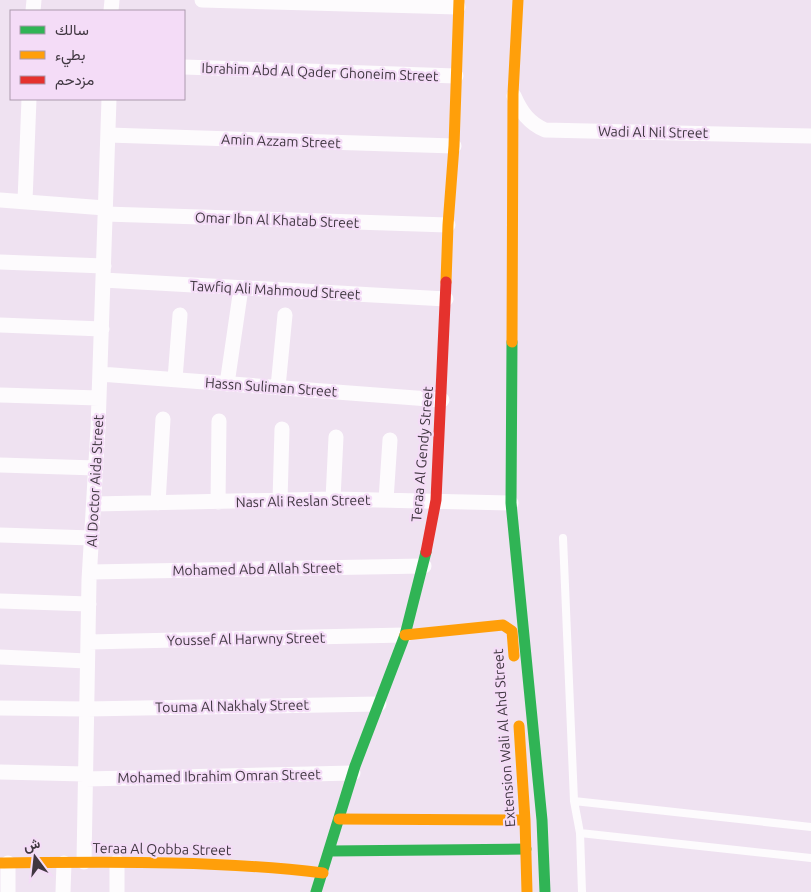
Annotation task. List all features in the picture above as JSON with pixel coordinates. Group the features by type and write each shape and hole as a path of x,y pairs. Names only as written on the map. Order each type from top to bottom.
{"main road":[{"path":"518,0 513,94 511,503 542,820 545,892"},
{"name":"Teraa Al Gendy Street","path":"316,892 353,773 405,635 424,566 436,500 442,400 448,225 454,146 458,2"},
{"path":"510,629 523,622"},
{"name":"Extension Wali Al Ahd Street","path":"405,635 503,625 510,629 513,634 515,664"},
{"name":"Extension Wali Al Ahd Street","path":"518,713 525,820 526,892"},
{"path":"338,819 525,820"},
{"path":"330,851 526,849"},
{"name":"Teraa Al Qobba Street","path":"4,863 117,862 233,865 282,867 323,873"}],"street":[{"path":"202,0 458,2"},
{"name":"Ibrahim Abd Al Qader Ghoneim Street","path":"185,68 456,76"},
{"name":"Wadi Al Nil Street","path":"513,94 524,115 545,130 811,136"},
{"path":"25,202 29,100"},
{"name":"Al Doctor Aida Street","path":"84,862 87,661 102,329 109,100"},
{"name":"Amin Azzam Street","path":"108,135 454,146"},
{"name":"Omar Ibn Al Khatab Street","path":"0,200 105,211 448,225"},
{"name":"Tawfiq Ali Mahmoud Street","path":"0,262 241,288 446,299"},
{"path":"228,384 241,288"},
{"path":"175,380 180,315"},
{"path":"278,387 285,315"},
{"path":"0,324 102,329"},
{"name":"Hassn Suliman Street","path":"100,374 442,400"},
{"path":"0,395 99,398"},
{"path":"158,503 162,419"},
{"path":"218,502 219,421"},
{"path":"280,500 282,430"},
{"path":"334,499 336,437"},
{"path":"386,500 390,440"},
{"path":"0,465 96,468"},
{"name":"Nasr Ali Reslan Street","path":"94,504 334,499 511,503"},
{"path":"0,535 92,538"},
{"name":"Mohamed Abd Allah Street","path":"90,572 424,566"},
{"path":"0,601 89,604"},
{"name":"Youssef Al Harwny Street","path":"88,642 405,635"},
{"path":"0,657 87,661"},
{"name":"Touma Al Nakhaly Street","path":"0,708 86,709 379,704"},
{"name":"Mohamed Ibrahim Omran Street","path":"0,772 85,777 353,773"},
{"path":"63,892 64,862"},
{"path":"117,862 117,892"},
{"path":"4,863 8,892"}],"lane":[{"path":"564,538 574,801 580,833 582,892"},
{"path":"574,801 811,827"},
{"path":"580,833 811,858"}],"traffic: fast":[{"path":"512,342 511,503 542,820 545,892"},
{"path":"316,892 355,766 405,635 426,552"},
{"path":"330,851 526,849"}],"traffic: slow":[{"path":"446,282 454,146 459,0"},
{"path":"512,342 513,94 518,0"},
{"path":"405,635 503,625 512,631 514,656"},
{"path":"519,726 527,892"},
{"path":"339,819 525,820"},
{"path":"0,863 121,862 202,864 323,873"}],"traffic: jam":[{"path":"426,552 436,500 446,282"}]}
